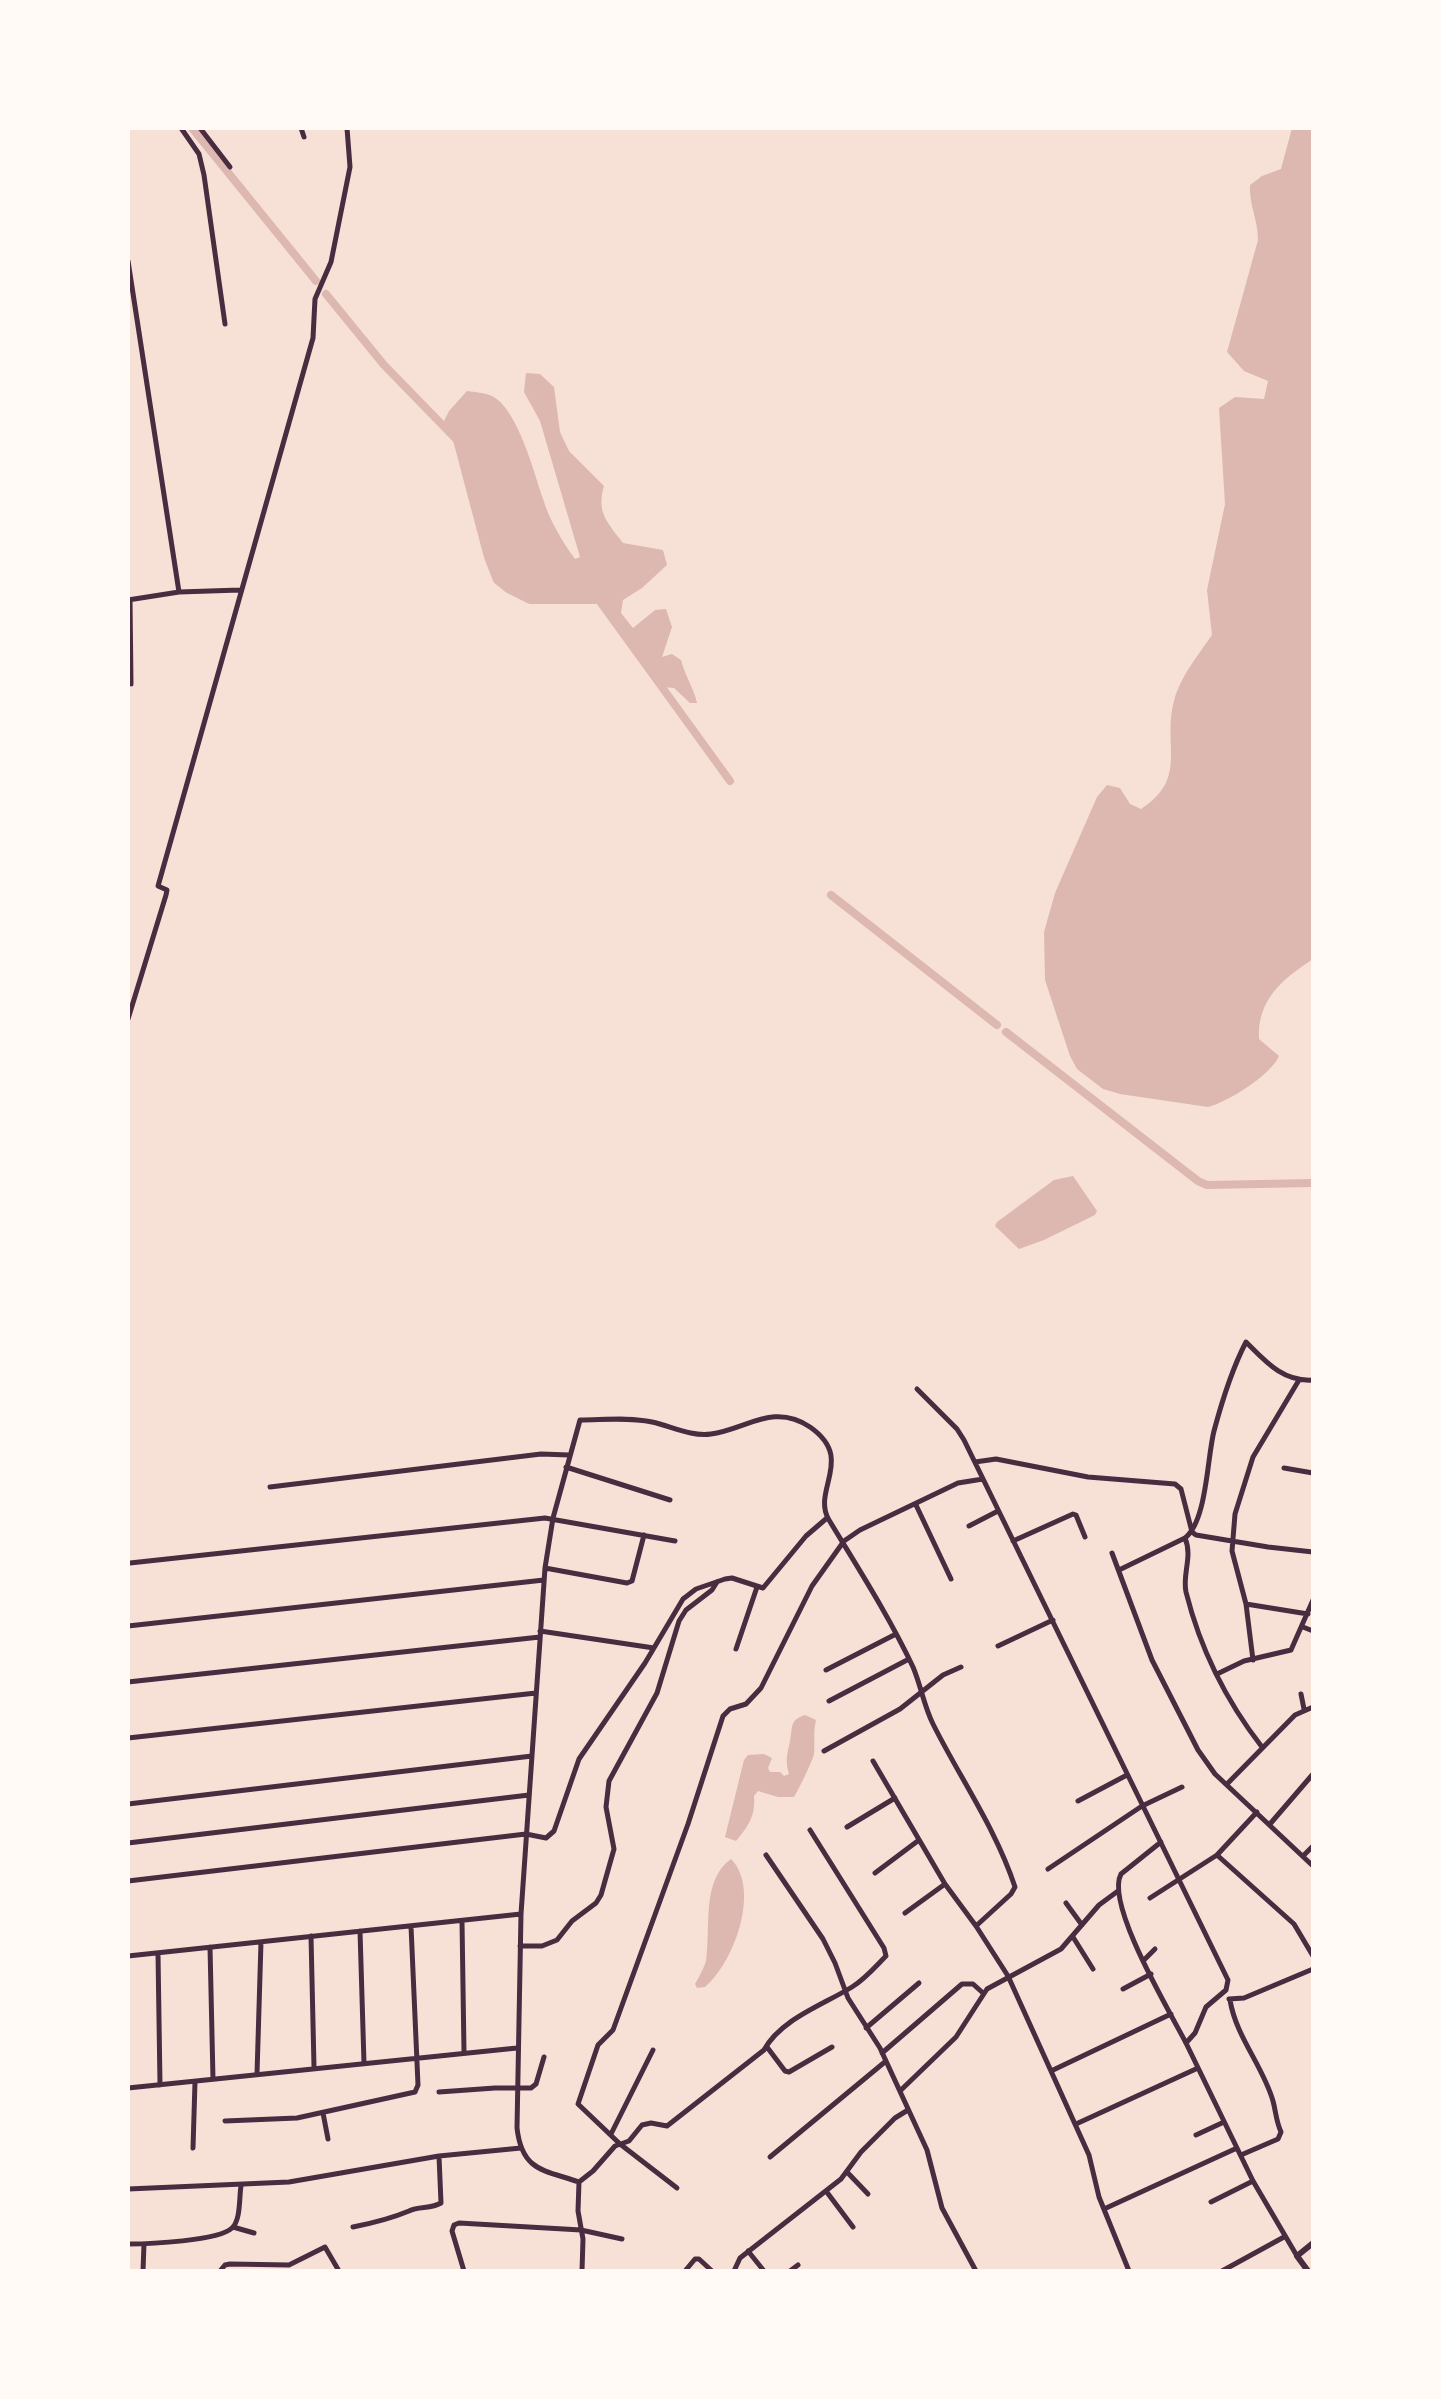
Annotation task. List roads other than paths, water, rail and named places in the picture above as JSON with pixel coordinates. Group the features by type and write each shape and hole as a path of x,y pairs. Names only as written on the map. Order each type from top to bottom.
{"street":[{"path":"181,128 199,154 204,175 225,324"},
{"path":"200,128 230,167"},
{"path":"301,128 304,137"},
{"path":"128,1019 161,918 167,890 158,886 313,338 315,299 335,247 350,167 347,128"},
{"path":"128,261 179,592"},
{"path":"131,684 129,600 179,592 240,590"},
{"path":"1119,1570 1192,1532 1201,1504 1214,1429 1246,1342 1276,1370 1299,1380 1313,1380"},
{"path":"1253,1660 1246,1604 1231,1541 1242,1486 1253,1457 1299,1380"},
{"path":"917,1389 957,1429 975,1462 1228,1980 1226,1990 1206,2007 1195,2033 1186,2043"},
{"path":"579,2182 546,2173 534,2165 521,2148 517,2128 517,2048 521,1914 545,1568 553,1518 580,1420 642,1420 698,1434 713,1434 769,1417 784,1417 803,1423 820,1436 833,1457 827,1490 827,1518 844,1541 909,1659 934,1726 1015,1887 976,1926"},
{"path":"270,1487 541,1454 569,1455"},
{"path":"975,1462 996,1459 1088,1477 1175,1484 1181,1489 1192,1532 1200,1536 1313,1552"},
{"path":"566,1467 670,1500"},
{"path":"1284,1468 1313,1473"},
{"path":"677,2188 620,2144 578,2104 598,2045 613,2030 688,1824 723,1716 730,1709 746,1704 761,1688 812,1586 844,1541 860,1530 958,1483 983,1479"},
{"path":"916,1505 951,1579"},
{"path":"969,1526 998,1511"},
{"path":"1013,1541 1073,1514 1085,1537"},
{"path":"130,1563 553,1518 675,1541"},
{"path":"128,1881 526,1834 546,1838 551,1835 579,1759 683,1599 696,1589 732,1578 757,1587 766,1586 806,1536 827,1518"},
{"path":"545,1568 632,1581 644,1535"},
{"path":"1185,1538 1189,1552 1185,1579 1187,1595 1217,1674 1237,1713 1262,1747"},
{"path":"1112,1553 1152,1660 1202,1757 1313,1866"},
{"path":"128,1626 544,1580"},
{"path":"520,1946 542,1946 557,1940 572,1921 596,1903 601,1895 614,1849 606,1807 609,1781 657,1693 679,1621 686,1610 712,1590 717,1582"},
{"path":"736,1649 757,1587"},
{"path":"1217,1674 1291,1650 1313,1600"},
{"path":"1246,1604 1308,1614"},
{"path":"998,1646 1053,1620"},
{"path":"1303,1627 1313,1631"},
{"path":"128,1682 540,1634 654,1648"},
{"path":"826,1670 896,1634"},
{"path":"829,1701 909,1659"},
{"path":"824,1751 922,1693 943,1675 961,1667"},
{"path":"128,1738 536,1693"},
{"path":"1301,1694 1304,1709"},
{"path":"1227,1784 1289,1720 1304,1709 1313,1707"},
{"path":"128,1804 532,1756"},
{"path":"873,1761 945,1884 1008,1976 1089,2155 1104,2209 1129,2271"},
{"path":"1270,1824 1313,1774"},
{"path":"1078,1801 1127,1775"},
{"path":"1048,1869 1142,1806 1182,1787"},
{"path":"128,1843 529,1795"},
{"path":"847,1827 895,1798"},
{"path":"1150,1898 1217,1855 1257,1812"},
{"path":"582,2271 579,2182 646,2123 667,2126 767,2047 772,2036 860,1981 887,1953 810,1830"},
{"path":"875,1873 919,1840"},
{"path":"1161,1842 1121,1874 1118,1891 1124,1919 1253,2181 1284,2237 1308,2271"},
{"path":"1303,1856 1313,1846"},
{"path":"766,1855 823,1939 844,1991 882,2053 931,2161 942,2208 976,2271"},
{"path":"1217,1855 1294,1924 1313,1956"},
{"path":"905,1913 945,1884"},
{"path":"900,2091 956,2037 983,1993 1008,1976 1061,1949 1099,1905 1118,1891"},
{"path":"1066,1903 1082,1925"},
{"path":"128,1956 521,1914"},
{"path":"462,1921 464,2052"},
{"path":"225,2121 281,2120 415,2092 418,2085 411,1926"},
{"path":"360,1931 364,2063"},
{"path":"311,1936 314,2067"},
{"path":"1073,1937 1093,1969"},
{"path":"257,2074 261,1942"},
{"path":"210,1947 213,2079"},
{"path":"1144,1960 1155,1949"},
{"path":"158,1953 160,2085"},
{"path":"1230,2000 1244,1998 1313,1969"},
{"path":"1123,1989 1151,1974"},
{"path":"866,2028 919,1983"},
{"path":"882,2053 962,1984 973,1984 983,1993"},
{"path":"1222,1994 1230,2000 1246,2044 1273,2100 1275,2118 1281,2132 1278,2139 1241,2155"},
{"path":"1051,2071 1171,2014"},
{"path":"767,2047 789,2072 832,2047"},
{"path":"128,2088 517,2048"},
{"path":"611,2134 653,2050"},
{"path":"439,2092 531,2088 536,2084 544,2057"},
{"path":"770,2157 886,2061"},
{"path":"1076,2124 1198,2068"},
{"path":"193,2148 195,2082"},
{"path":"734,2271 736,2262 826,2191 895,2118 908,2110"},
{"path":"323,2113 328,2139"},
{"path":"1196,2135 1224,2122"},
{"path":"128,2189 289,2182 439,2156 521,2148"},
{"path":"1104,2209 1237,2148"},
{"path":"353,2227 400,2217 409,2211 441,2203 439,2156"},
{"path":"847,2172 868,2194"},
{"path":"1211,2202 1253,2181"},
{"path":"233,2227 241,2186"},
{"path":"826,2191 853,2227"},
{"path":"464,2271 452,2231 454,2225 459,2223 581,2230 622,2239"},
{"path":"128,2244 185,2241 233,2227 254,2233"},
{"path":"1222,2271 1284,2237"},
{"path":"1297,2256 1313,2243"},
{"path":"143,2271 144,2244"},
{"path":"220,2271 230,2264 289,2265 325,2247 339,2271"},
{"path":"748,2251 764,2271"},
{"path":"685,2271 695,2259 712,2271"},
{"path":"790,2271 798,2265"}],"waterway":[{"path":"192,128 316,281"},
{"path":"326,294 384,365 457,440 497,580 530,600 599,600"},
{"path":"601,603 730,781"},
{"path":"831,895 997,1025"},
{"path":"1006,1032 1198,1181 1207,1185 1313,1183"}]}
